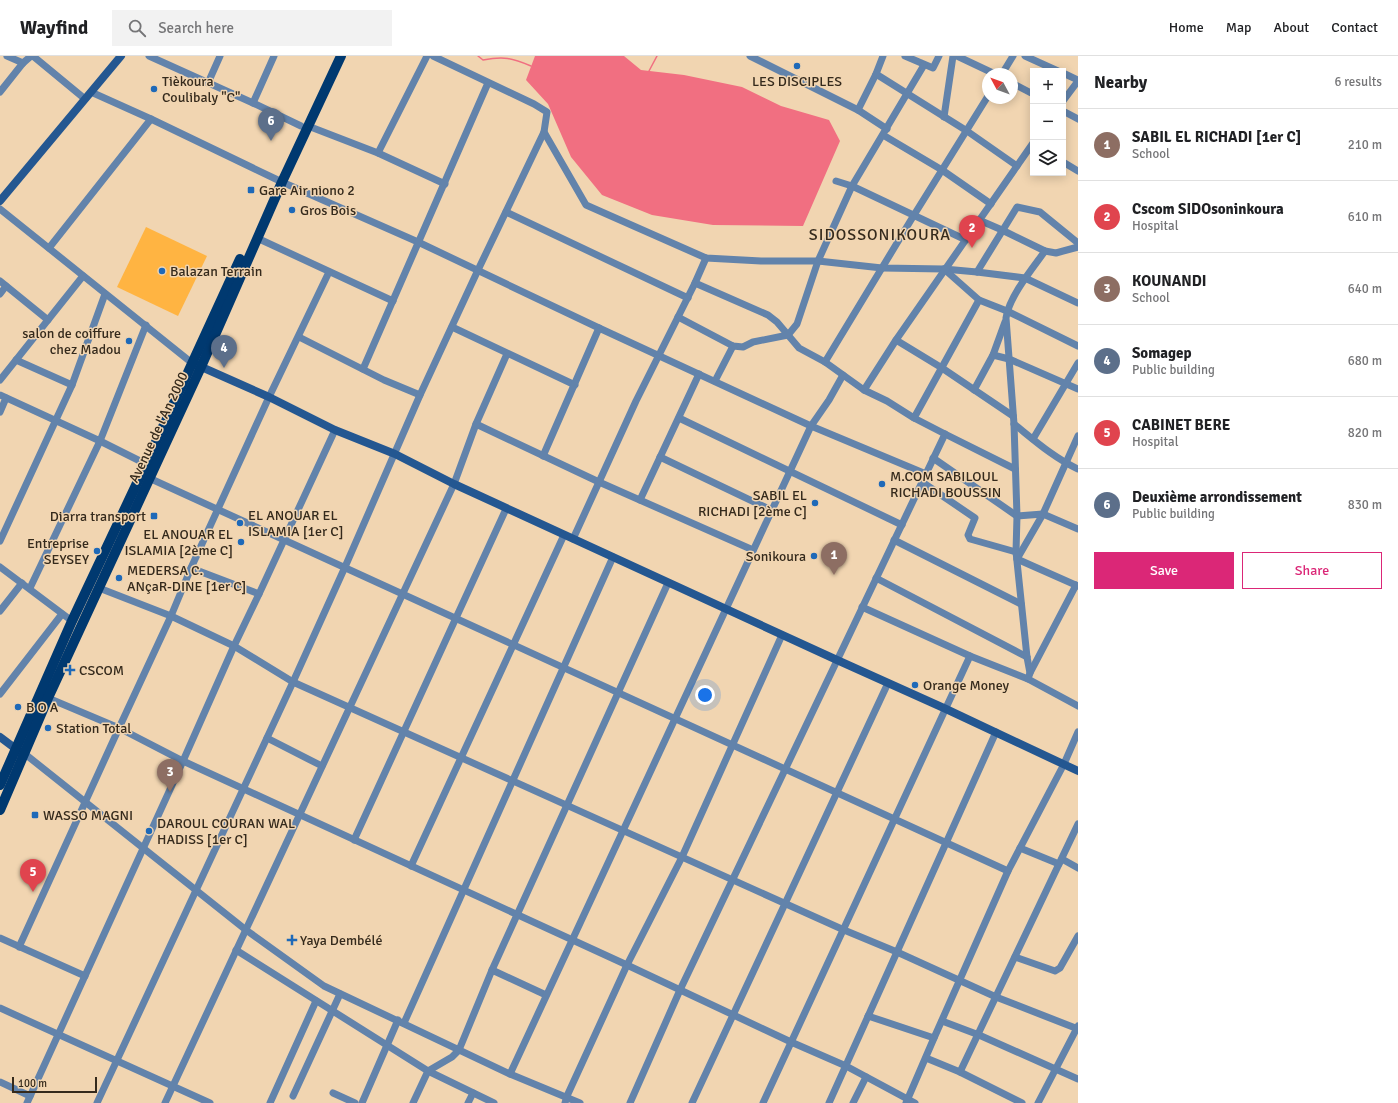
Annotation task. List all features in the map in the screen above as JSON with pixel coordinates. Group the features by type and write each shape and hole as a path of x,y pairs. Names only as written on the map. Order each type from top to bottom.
{"main road":[{"name":"Avenue de l'An 2000","path":"0,785 21,752 99,588 149,478 197,365 280,181 334,56"},
{"name":"Avenue de l'An 2000","path":"304,126 341,56"},
{"name":"Avenue de l'An 2000","path":"0,810 72,621 146,464 197,365 257,238 280,181"}],"street":[{"path":"8,56 23,63"},
{"path":"0,92 23,63 32,56 85,99"},
{"path":"0,201 121,56"},
{"path":"149,56 304,126 378,152 445,184"},
{"path":"208,83 220,56"},
{"path":"253,103 274,56"},
{"path":"378,152 428,56"},
{"path":"97,1103 293,682 420,395 544,132 547,112 534,104 433,56"},
{"path":"750,56 858,110 885,132 991,204"},
{"path":"858,110 876,74 883,56"},
{"path":"905,56 933,68 939,56"},
{"path":"944,117 953,56"},
{"path":"957,56 983,68"},
{"path":"1006,68 1013,56"},
{"path":"1025,56 1041,59 1054,68"},
{"path":"678,317 733,346 743,347 753,342 788,335 797,324 818,260 852,186 924,65"},
{"path":"876,74 967,130 1017,166"},
{"path":"1066,74 1078,80 1066,97"},
{"path":"363,369 488,83"},
{"path":"1018,86 1030,92"},
{"path":"91,92 151,118 280,181 418,242 811,426 926,474"},
{"path":"825,362 983,104"},
{"path":"1066,113 1078,120"},
{"path":"49,248 151,118"},
{"path":"544,132 586,205 706,258 761,261 818,260 882,268 944,269 977,272 1025,278 1078,301"},
{"path":"864,390 944,269 1030,148"},
{"path":"1066,164 1078,171"},
{"path":"836,181 852,186 966,240"},
{"path":"977,272 1017,207 1040,212 1078,242"},
{"path":"0,209 105,294 197,365 269,397 335,430 395,454 454,484 1078,771"},
{"path":"506,212 688,298"},
{"path":"979,220 1045,251 1056,253 1078,247"},
{"path":"257,238 393,301"},
{"path":"974,390 993,355 1007,315 1025,278 1045,251"},
{"path":"573,539 636,400 688,298 706,258"},
{"path":"944,269 979,300 1007,315 1078,346"},
{"path":"19,947 85,801 172,616 218,509 269,397 329,272"},
{"path":"0,380 83,276"},
{"path":"695,283 768,315 777,322 799,348 825,362 864,390 887,401 914,418 1015,469"},
{"path":"0,294 3,284 48,320"},
{"path":"0,541 72,385 105,294"},
{"path":"914,418 979,300"},
{"path":"1007,315 1014,424 1017,556 1029,676"},
{"path":"30,588 100,441 146,325"},
{"path":"452,327 575,385"},
{"path":"544,456 599,328"},
{"path":"299,337 384,380 420,395"},
{"path":"896,340 942,368 1013,416"},
{"path":"715,381 733,346"},
{"path":"165,1103 454,484 476,424 507,354"},
{"path":"993,355 1009,360 1078,389"},
{"path":"16,360 72,385"},
{"path":"1033,439 1078,363"},
{"path":"640,500 699,374"},
{"path":"510,1074 546,994 624,831 674,718 790,470 811,426 843,375"},
{"path":"0,412 3,397 56,420 146,464"},
{"path":"679,418 902,525"},
{"path":"476,424 599,482 752,550"},
{"path":"1014,424 1066,464 1078,469"},
{"path":"0,1082 28,1100 234,646 260,594 335,430"},
{"path":"630,1103 680,990 945,434"},
{"path":"1017,556 1043,514 1078,436"},
{"path":"660,457 771,510"},
{"path":"933,458 1017,516 1043,514 1078,529"},
{"path":"149,478 1008,871"},
{"path":"922,482 975,518 968,535 970,539 1017,556 1077,586 1029,676"},
{"path":"354,840 506,508"},
{"path":"411,866 564,535"},
{"path":"894,540 1021,604"},
{"path":"362,1103 387,1045 401,1021 463,890 613,557"},
{"path":"0,567 30,588 72,621"},
{"path":"192,568 260,594"},
{"path":"876,578 1027,656"},
{"path":"413,1103 428,1071 452,1057 459,1050 492,970 668,582"},
{"path":"0,611 22,583"},
{"path":"99,588 172,616 234,646 293,682 512,781 996,997 1078,1028 1038,1103"},
{"path":"862,607 970,656 1029,676 1078,706"},
{"path":"0,694 62,614"},
{"path":"566,1100 627,965 682,857 782,635"},
{"path":"763,1103 970,656"},
{"path":"692,1103 888,683"},
{"path":"48,698 119,728 183,761 846,1066 907,1101 915,1103"},
{"path":"829,1103 996,732"},
{"path":"907,1101 1008,871 1064,764 1078,732"},
{"path":"0,737 85,801 143,849 197,889 246,930 324,986 566,1100 580,1103"},
{"path":"267,738 322,766"},
{"path":"960,1072 979,1035 1078,824"},
{"path":"1020,848 1078,868"},
{"path":"1015,958 1054,971 1060,968 1078,936"},
{"path":"0,938 85,976"},
{"path":"236,950 428,1071 494,1103"},
{"path":"492,970 546,994"},
{"path":"293,1096 340,994"},
{"path":"270,1103 316,1001"},
{"path":"0,1008 210,1103"},
{"path":"868,1016 934,1038"},
{"path":"942,1021 979,1035 1078,1079"},
{"path":"926,1058 960,1072 1022,1103"},
{"path":"854,1103 866,1077"},
{"path":"333,1093 355,1103"},
{"path":"468,1103 473,1093"}],"shaded area":[{"path":"535,56 624,56 641,70 684,75 742,87 781,106 829,120 840,141 803,226 713,225 652,215 602,195 571,157 548,104 526,80"},
{"name":"Balazan Terrain","path":"146,227 207,256 178,316 117,287"}],"waterway":[{"path":"478,56 483,60 508,58 531,66"},
{"path":"649,71 657,56"}],"place":[{"name":"LES DISCIPLES","path":"797,66"},
{"name":"Tièkoura Coulibaly \"C\"","path":"154,89"},
{"name":"Deuxième arrondissement","path":"271,141"},
{"name":"Gare Air niono 2","path":"251,190"},
{"name":"Gros Bois","path":"292,210"},
{"name":"Cscom SIDOsoninkoura","path":"972,248"},
{"name":"Balazan Terrain","path":"162,271"},
{"name":"salon de coiffure chez Madou","path":"129,341"},
{"name":"Somagep","path":"224,368"},
{"name":"M.COM SABILOUL RICHADI BOUSSIN","path":"882,484"},
{"name":"SABIL EL RICHADI [2ème C]","path":"815,503"},
{"name":"Diarra transport","path":"154,516"},
{"name":"EL ANOUAR EL ISLAMIA [1er C]","path":"240,523"},
{"name":"EL ANOUAR EL ISLAMIA [2ème C]","path":"241,542"},
{"name":"Entreprise SEYSEY","path":"97,551"},
{"name":"Sonikoura","path":"814,556"},
{"name":"SABIL EL RICHADI [1er C]","path":"834,575"},
{"name":"MEDERSA C. ANçaR-DINE [1er C]","path":"119,578"},
{"name":"CSCOM","path":"70,670"},
{"name":"Orange Money","path":"915,685"},
{"name":"B O A","path":"18,707"},
{"name":"Station Total","path":"48,728"},
{"name":"KOUNANDI","path":"170,792"},
{"name":"WASSO MAGNI","path":"35,815"},
{"name":"DAROUL COURAN WAL HADISS [1er C]","path":"149,831"},
{"name":"CABINET BERE","path":"33,892"},
{"name":"Yaya Dembélé","path":"292,940"}],"district":[{"name":"SIDOSSONIKOURA","path":"880,234"}]}
